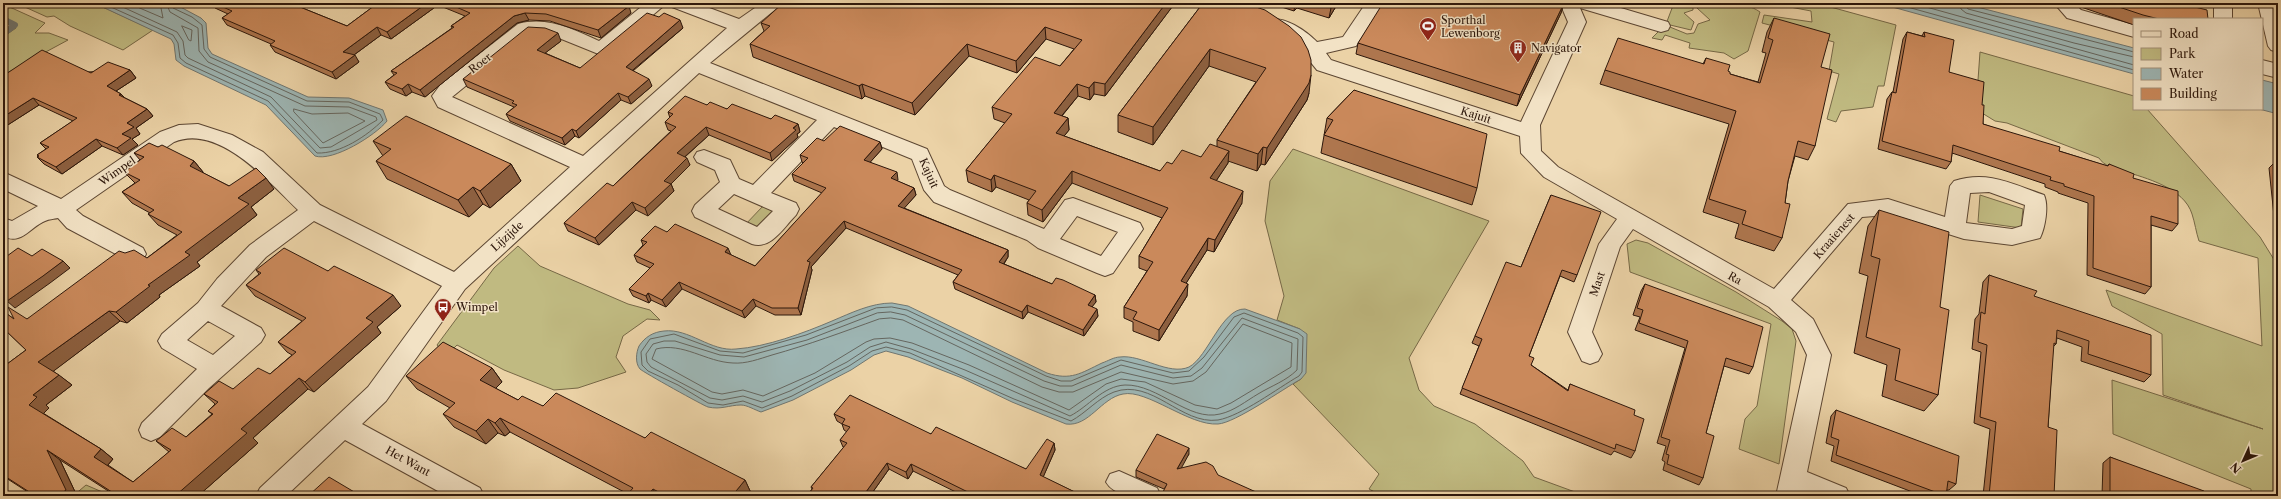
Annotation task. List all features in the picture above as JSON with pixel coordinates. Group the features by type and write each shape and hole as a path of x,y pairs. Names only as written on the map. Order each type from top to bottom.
{"street":[{"name":"Roer","path":"587,166 445,102 442,96 448,89 525,28 545,26 601,49 658,3"},
{"path":"679,3 741,27"},
{"name":"Lijzijde","path":"269,496 366,407 390,380 457,283 697,65 741,27 774,3"},
{"path":"1315,49 1349,42 1375,3"},
{"path":"1553,3 1661,26"},
{"path":"2223,3 2223,18"},
{"path":"2267,3 2278,46"},
{"path":"1530,132 1530,126 1576,9"},
{"path":"2069,9 2133,31"},
{"name":"Kajuit","path":"1256,16 1294,32 1315,49 1324,65 1530,132"},
{"name":"Kajuit","path":"697,65 920,154 935,190 942,196 1035,234 1046,242"},
{"path":"2263,67 2278,71"},
{"path":"756,195 831,118"},
{"name":"Wimpel","path":"3,226 13,232 39,214 62,209 159,142 180,132 198,131 225,140 256,157 312,211 457,283"},
{"name":"Ra","path":"1530,132 1531,153 1551,172 1629,219 1776,302 1805,326 1819,355 1791,487"},
{"path":"704,157 723,165 731,184 788,209 760,238 703,211 731,184"},
{"path":"3,180 62,209 75,222 135,254"},
{"name":"Kraaienest","path":"1776,302 1856,210 1888,208 1954,228"},
{"path":"214,367 170,341 206,309 225,285 235,277 258,251 312,211"},
{"name":"Mast","path":"1590,354 1580,332 1610,244 1629,219"},
{"path":"151,430 176,402 205,378 214,367 253,335 206,309"},
{"name":"Het Want","path":"345,427 471,496"},
{"path":"1119,482 1148,496"},
{"path":"1791,487 1837,496"}],"green space":[{"path":"16,3 94,3 153,30 123,50 70,26 54,16 47,17"},
{"path":"1674,3 1693,3 1693,10 1684,13 1694,22 1691,30 1666,24"},
{"path":"1699,3 1739,4 1753,8 1760,12 1748,51 1734,59 1724,53 1689,48 1690,43 1665,35 1662,40 1652,38 1665,25 1687,34 1694,33 1698,24 1710,20 1697,8"},
{"path":"1769,3 1816,3 1896,25 1884,86 1878,86 1873,107 1841,111 1836,122 1827,119 1839,74 1829,71 1834,42 1762,23 1764,15 1812,22 1811,11"},
{"path":"3,4 45,23 35,33 49,33 68,40 3,75 3,37 16,28 3,22"},
{"path":"1980,52 2133,96 2133,110 2148,110 2260,237 2278,266 2278,496 2251,496 2251,489 2113,434 2112,380 2263,429 2163,395 2162,334 2112,306 2106,290 2262,346 2258,258 2199,241 2188,205 2181,197 2163,185 2110,166 2101,161 2099,158 2007,123 1995,121 1982,113 1977,94"},
{"path":"1293,149 1489,221 1409,358 1419,390 1434,406 1475,424 1523,461 1534,477 1586,496 1382,496 1369,489 1379,474 1293,384 1301,379 1300,329 1277,320 1284,296 1265,221 1270,181"},
{"path":"1980,195 2023,209 2021,228 1978,222"},
{"path":"763,206 776,211 756,231 744,226"},
{"path":"1636,240 1648,243 1736,292 1792,329 1796,341 1779,464 1739,449 1745,419 1757,406 1771,324 1630,272 1627,244"},
{"path":"518,246 540,266 628,304 650,310 660,320 647,319 623,336 616,357 626,372 578,388 554,390 504,370 457,345 451,351 440,349 437,345 494,268"},
{"path":"86,485 107,494 105,496 73,496"}],"water":[{"path":"94,3 173,3 201,18 206,23 208,48 212,54 308,97 349,98 383,110 387,121 374,133 354,146 332,155 323,157 315,156 266,105 184,66 176,60 174,44 171,39"},
{"path":"1878,3 1962,3 2133,48 2133,74"},
{"path":"2263,80 2278,84 2278,114 2263,110"},
{"path":"884,303 908,306 1047,373 1063,376 1082,373 1111,359 1120,357 1137,359 1173,369 1189,367 1203,354 1222,324 1229,316 1237,311 1245,309 1300,329 1307,334 1306,373 1301,379 1247,412 1236,418 1218,424 1207,423 1194,419 1144,397 1133,394 1123,394 1108,401 1082,421 1074,424 1066,424 1012,402 962,378 908,357 886,351 874,355 851,370 793,400 761,412 743,405 717,408 708,407 640,369 637,364 639,346 644,340 656,332 673,331 682,333 709,344 727,349 748,348 797,335 869,307"}],"building":[{"path":"214,3 290,3 347,26 378,3 427,3 387,32 377,27 343,52 355,55 332,72 270,45 275,41 222,18 232,11"},
{"path":"447,3 622,3 629,6 598,30 546,14 525,13 514,16 420,90 408,84 402,89 385,82 397,73 391,71 454,27 451,26 470,13"},
{"path":"783,3 789,3 801,7 806,3 1166,3 1105,84 1094,82 1089,88 1077,84 1054,113 1068,118 1056,133 1160,171 1167,162 1172,164 1182,150 1201,157 1210,144 1229,151 1210,178 1243,191 1215,240 1208,238 1181,281 1188,284 1159,330 1133,319 1137,312 1124,307 1153,262 1139,256 1168,208 1072,171 1042,210 1027,203 1036,191 994,175 991,180 966,170 1012,114 992,107 1035,57 1060,66 1082,40 1045,27 1016,61 967,44 912,103 862,84 859,86 750,44 770,26 761,23"},
{"path":"1203,3 1244,3 1265,10 1289,26 1301,37 1308,50 1311,60 1311,75 1309,83 1267,148 1263,147 1258,154 1217,140 1266,68 1210,49 1153,127 1118,115"},
{"path":"1316,3 1333,3 1331,8"},
{"path":"1383,3 1564,3 1520,95 1358,43"},
{"path":"2107,3 2195,3 2195,7 2207,10 2208,18 2155,18"},
{"path":"647,13 659,17 664,13 680,20 626,67 649,79 628,97 618,93 576,131 572,129 562,138 506,114 517,105 512,103 514,101 463,79 528,27 545,28 558,33 537,50 580,68"},
{"path":"1774,18 1830,34 1821,67 1832,70 1815,146 1798,141 1788,181 1785,203 1790,204 1782,238 1742,224 1746,211 1709,199 1736,111 1605,70 1618,38 1704,64 1706,58 1730,65 1728,71 1730,74 1760,83 1773,40 1768,38"},
{"path":"1907,32 1925,37 1924,32 1954,40 1949,72 1984,82 1982,105 1984,105 1983,124 2060,147 2059,151 2108,166 2109,164 2134,174 2133,178 2178,191 2178,224 2151,216 2151,287 2093,268 2094,196 2050,180 2051,177 1953,145 1951,162 1882,141 1892,92 1896,93"},
{"path":"42,50 91,73 108,62 130,70 107,86 121,94 119,95 147,109 127,123 134,127 122,134 131,138 117,148 96,139 56,167 37,157 39,156 37,155 49,147 40,143 77,118 33,98 3,117 3,76"},
{"path":"1354,90 1487,134 1477,188 1324,135 1333,120 1327,118"},
{"path":"685,96 707,105 710,102 727,109 732,104 771,119 775,115 798,124 793,128 796,130 770,153 706,127 677,153 687,158 664,181 671,184 645,208 632,202 595,238 564,223 607,183 613,186 676,127 665,122 673,114 668,112"},
{"path":"406,116 511,164 480,191 473,187 458,200 376,161 391,149 373,141"},
{"path":"840,126 880,142 864,160 897,172 891,178 914,188 898,206 1008,250 999,262 1052,284 1056,278 1063,280 1095,295 1088,305 1097,309 1083,330 1027,305 1022,312 953,282 962,270 844,221 807,261 810,262 798,308 772,308 753,299 742,311 679,282 662,300 648,293 646,296 629,289 654,264 634,255 647,242 641,240 655,226 667,232 675,224 728,248 725,252 755,266 826,188 792,174 808,158 800,155 817,138 824,141"},
{"path":"149,143 158,147 162,145 194,161 190,166 229,186 256,168 266,178 238,198 249,204 185,252 190,255 148,285 150,286 116,312 109,311 38,362 59,375 33,395 37,397 29,405 101,449 94,457 133,482 171,450 156,441 172,428 186,437 213,414 208,411 218,402 204,394 219,381 233,389 258,368 270,374 296,352 278,342 306,318 246,285 261,273 256,270 284,248 328,271 334,266 393,295 366,318 373,322 305,382 299,378 241,429 247,433 175,496 118,496 47,450 66,490 58,496 43,496 38,492 34,495 3,475 3,367 26,350 3,328 3,311 14,319 8,307 27,319 119,251 125,253 134,250 147,258 182,232 148,214 154,210 122,192 140,180 124,172 144,157 134,153"},
{"path":"1551,195 1601,212 1577,275 1562,270 1529,356 1534,358 1531,365 1568,391 1570,384 1635,410 1634,415 1644,419 1635,451 1616,444 1615,449 1462,388 1482,339 1475,336 1506,262 1521,267"},
{"path":"1879,210 1949,232 1940,307 1949,310 1938,395 1895,380 1900,349 1866,337 1880,259 1871,256"},
{"path":"18,248 32,256 42,249 63,261 7,301 3,292 3,259"},
{"path":"1989,275 2037,291 2034,296 2151,335 2151,375 2088,354 2089,341 2057,330 2056,344 2054,343 2048,427 2057,430 2054,496 1989,496 1996,422 1980,417 1987,345 1978,342 1981,312 1985,314"},
{"path":"1645,284 1763,327 1753,367 1726,358 1706,433 1714,436 1703,478 1667,464 1669,455 1666,454 1670,440 1661,437 1688,341 1639,323 1643,310 1637,308"},
{"path":"443,342 492,368 480,380 518,400 522,396 543,406 556,393 645,438 651,432 745,480 732,496 666,496 653,489 647,496 626,496 633,488 500,418 495,423 488,419 476,431 443,414 455,403 406,376"},
{"path":"850,395 931,434 936,427 1026,469 1047,439 1054,443 1040,475 1083,496 976,496 911,464 906,472 887,463 863,496 807,496 813,488 811,487 847,443 840,440 850,427 842,424 845,419 834,414"},
{"path":"1836,410 1959,456 1956,484 1948,481 1946,496 1836,455 1839,440 1831,437"},
{"path":"1157,434 1189,448 1177,469 1206,462 1213,466 1218,475 1265,496 1161,496 1167,484 1136,470"},
{"path":"2110,457 2204,491 2204,496 2110,496"},
{"path":"329,477 361,496 308,496"}],"waterway":[{"path":"3,19 15,25 3,34"}],"place":[{"name":"Sporthal Lewenborg","path":"1428,41"},
{"name":"Navigator","path":"1518,63"},
{"name":"Wimpel","path":"443,322"}]}
